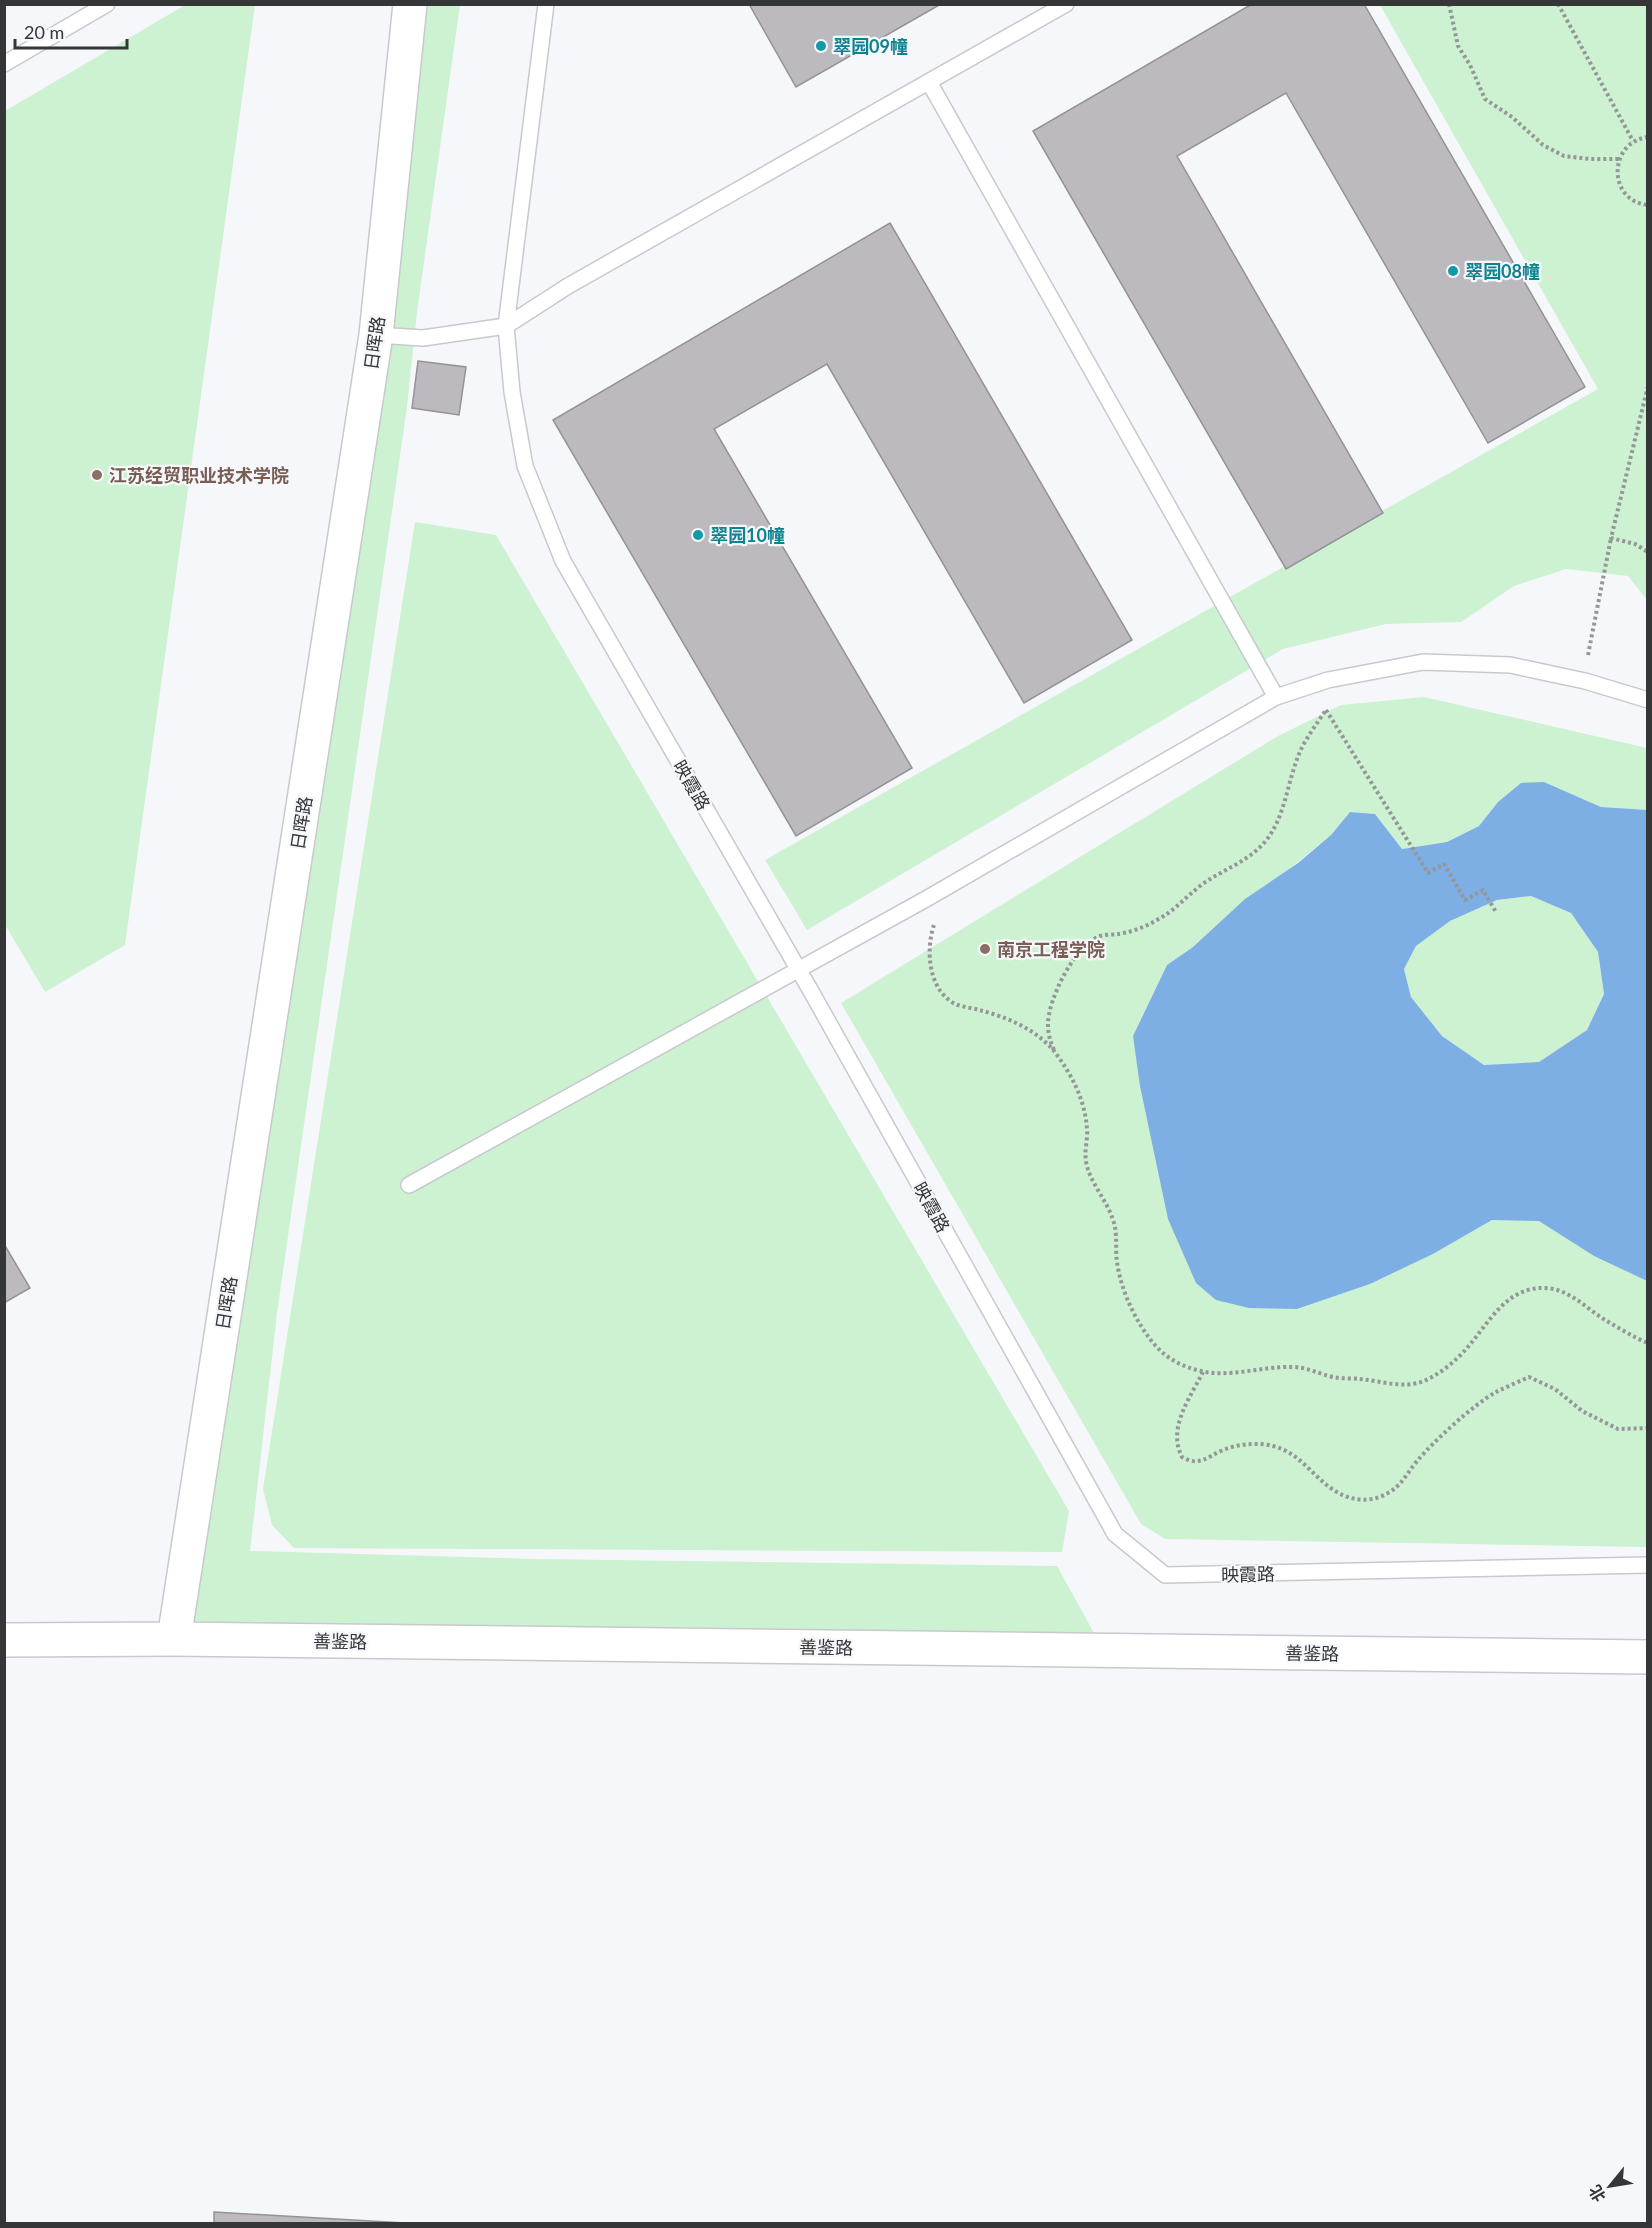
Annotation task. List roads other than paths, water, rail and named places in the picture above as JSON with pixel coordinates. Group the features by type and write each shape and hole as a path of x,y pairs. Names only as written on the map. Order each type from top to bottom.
{"street":[{"name":"日晖路","path":"174,1639 376,335 410,4"},
{"name":"善鉴路","path":"4,1640 174,1639 1647,1657"}],"lane":[{"path":"4,63 107,4"},
{"name":"映霞路","path":"546,4 506,326 512,392 525,466 563,561 799,970 1115,1534 1165,1575 1647,1565"},
{"path":"376,335 423,338 506,326 568,286 1066,4"},
{"path":"929,82 1276,697"},
{"path":"409,1185 926,899 1276,697 1328,680 1423,662 1510,665 1585,681 1647,700"}],"water":[{"path":"1544,782 1601,807 1647,810 1647,1281 1594,1256 1539,1221 1492,1220 1433,1254 1370,1284 1297,1309 1249,1308 1216,1300 1196,1283 1168,1219 1140,1086 1133,1036 1167,965 1193,947 1245,899 1298,863 1331,835 1350,812 1375,814 1402,849 1447,842 1479,826 1498,802 1521,783","holes":["1531,896 1571,913 1598,952 1604,994 1587,1030 1539,1062 1484,1065 1442,1036 1411,997 1404,969 1416,946 1450,921 1497,900"]}],"place":[{"name":"翠园09幢","path":"821,46"},
{"name":"翠园08幢","path":"1453,271"},
{"name":"江苏经贸职业技术学院","path":"97,475"},
{"name":"翠园10幢","path":"698,535"},
{"name":"南京工程学院","path":"985,949"}]}
